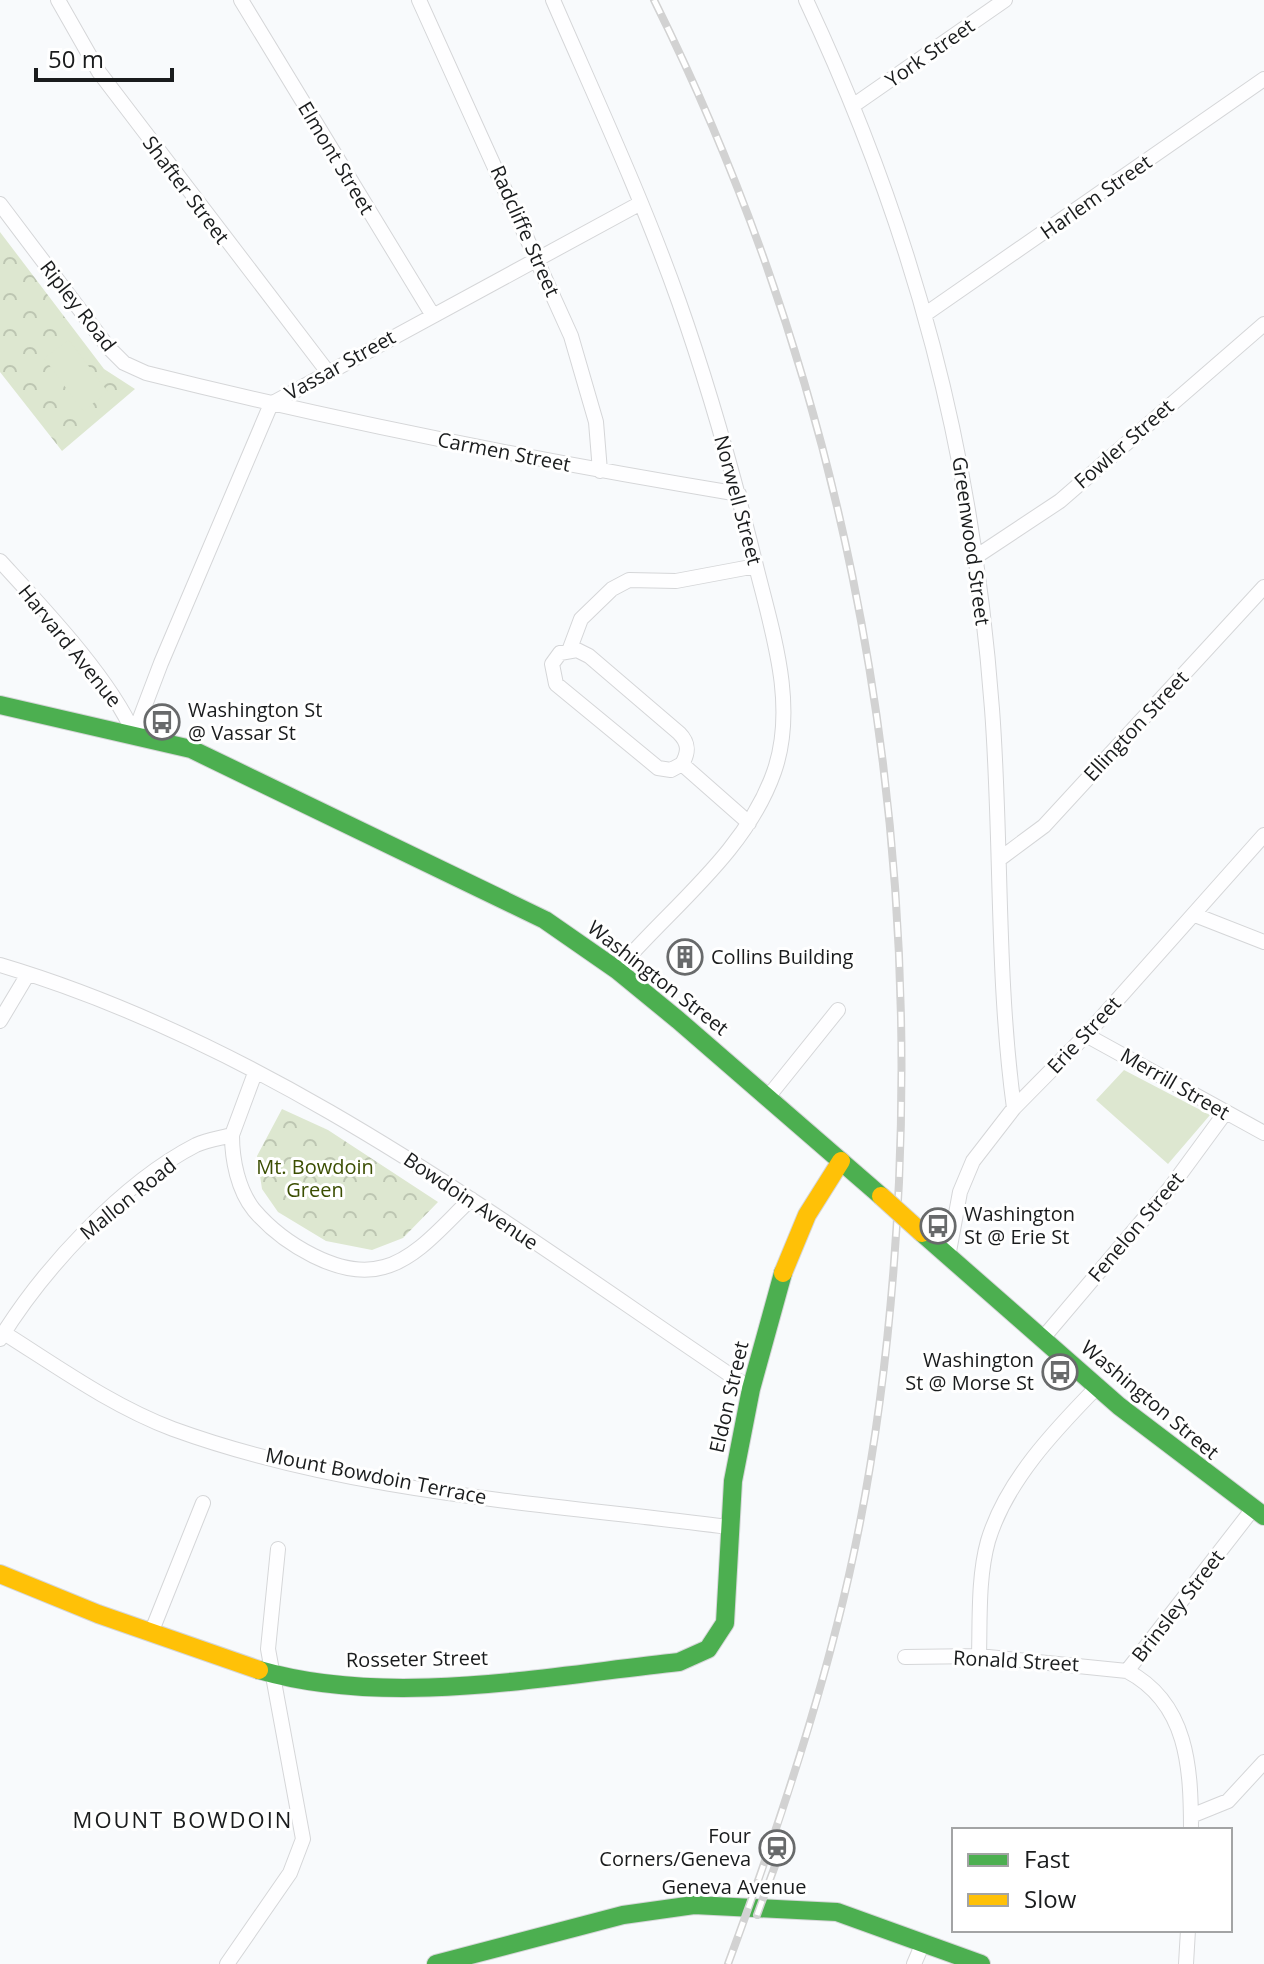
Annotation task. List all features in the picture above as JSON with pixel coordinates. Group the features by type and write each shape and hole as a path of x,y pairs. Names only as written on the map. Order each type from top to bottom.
{"main road":[{"name":"Washington Street","path":"0,705 191,749 493,892 545,920 617,970 768,1097 1097,1387 1258,1513"},
{"name":"Eldon Street","path":"706,1653 718,1640 725,1623 728,1527 733,1481 751,1389 784,1270 807,1215 841,1161"},
{"name":"Rosseter Street","path":"0,1574 151,1633 274,1674 392,1685 475,1682 679,1662 706,1653"},
{"name":"Geneva Avenue","path":"436,1964 623,1915 694,1905 837,1912 981,1964"}],"street":[{"name":"Shafter Street","path":"58,0 99,72 327,371"},
{"name":"Elmont Street","path":"241,0 432,314"},
{"name":"Radcliffe Street","path":"419,0 571,336 591,397 600,471"},
{"name":"Norwell Street","path":"553,0 679,300 739,494 784,697 783,737 775,770 749,823 730,848 617,970"},
{"name":"Greenwood Street","path":"806,0 854,105 927,313 955,433 977,556 1001,858 1014,1108"},
{"name":"York Street","path":"854,105 1005,0"},
{"name":"Harlem Street","path":"927,313 1264,79"},
{"name":"Ripley Road","path":"0,204 108,347 124,363 146,373 271,404"},
{"name":"Vassar Street","path":"134,734 271,404 639,204"},
{"name":"Fowler Street","path":"977,556 1060,501 1264,324"},
{"name":"Carmen Street","path":"271,404 600,471 739,494"},
{"name":"Harvard Avenue","path":"0,561 89,666 127,716 134,734"},
{"path":"569,651 581,619 612,589 629,580 676,581 756,566"},
{"name":"Ellington Street","path":"1001,858 1044,826 1264,587"},
{"path":"577,650 589,656 679,733 686,740 688,753 682,764 671,770 658,768 556,684 552,664 560,653 577,650"},
{"path":"682,764 749,823"},
{"name":"Erie Street","path":"948,1257 960,1192 973,1161 1014,1108 1086,1035 1264,835"},
{"path":"1195,915 1264,942"},
{"name":"Bowdoin Avenue","path":"0,965 135,1014 358,1127 471,1199 751,1389"},
{"path":"0,1021 28,974"},
{"path":"768,1097 838,1010"},
{"name":"Merrill Street","path":"1086,1035 1264,1133"},
{"path":"255,1073 232,1135 238,1178 254,1210 281,1234 320,1259 353,1269 382,1268 402,1260 471,1199"},
{"name":"Fenelon Street","path":"1043,1338 1170,1188 1225,1113"},
{"name":"Mallon Road","path":"2,1336 42,1277 132,1191 197,1144 232,1135"},
{"name":"Mount Bowdoin Terrace","path":"2,1336 115,1403 172,1429 264,1456 334,1472 492,1498 728,1527"},
{"path":"979,1656 988,1541 1025,1469 1097,1387"},
{"path":"151,1633 203,1503"},
{"name":"Brinsley Street","path":"1191,1823 1187,1757 1180,1731 1165,1700 1146,1681 1127,1671 1258,1513"},
{"path":"227,1964 290,1873 303,1839 268,1649 278,1549"},
{"name":"Ronald Street","path":"905,1657 979,1656 1127,1671"},
{"path":"1191,1823 1228,1801 1264,1762"},
{"path":"1186,1964 1188,1932"},
{"path":"914,1964 923,1943"}],"green space":[{"path":"0,232 104,369 135,389 62,451 0,372"},
{"path":"69,340 108,392 83,411 44,358"},
{"path":"1124,1070 1210,1115 1168,1164 1096,1100"},
{"name":"Mt. Bowdoin Green","path":"282,1109 328,1130 438,1202 403,1238 372,1250 326,1241 278,1212 262,1189 257,1156"}],"railway":[{"path":"654,0 718,140 772,283 817,428 852,576 878,725 894,876 901,1028 899,1182 892,1294 879,1405 861,1516 814,1711 728,1964"},
{"path":"757,1915 783,1844"}],"traffic: fast":[{"path":"0,705 191,749 545,920 617,970 678,1020 881,1196"},
{"path":"922,1233 1119,1406 1264,1516"},
{"path":"259,1670 309,1681 361,1687 468,1686 679,1662 708,1649 725,1623 733,1481 751,1389 783,1273"},
{"path":"436,1964 623,1915 694,1905 837,1912 981,1964"}],"traffic: slow":[{"path":"783,1273 807,1215 841,1161"},
{"path":"881,1196 922,1233"},
{"path":"0,1574 98,1614 259,1670"}],"place":[{"name":"Washington St @ Vassar St","path":"162,722"},
{"name":"Collins Building","path":"685,957"},
{"name":"Washington St @ Erie St","path":"938,1226"},
{"name":"Washington St @ Morse St","path":"1060,1372"},
{"name":"Four Corners/Geneva","path":"777,1848"}],"district":[{"name":"MOUNT BOWDOIN","path":"183,1820"}]}
